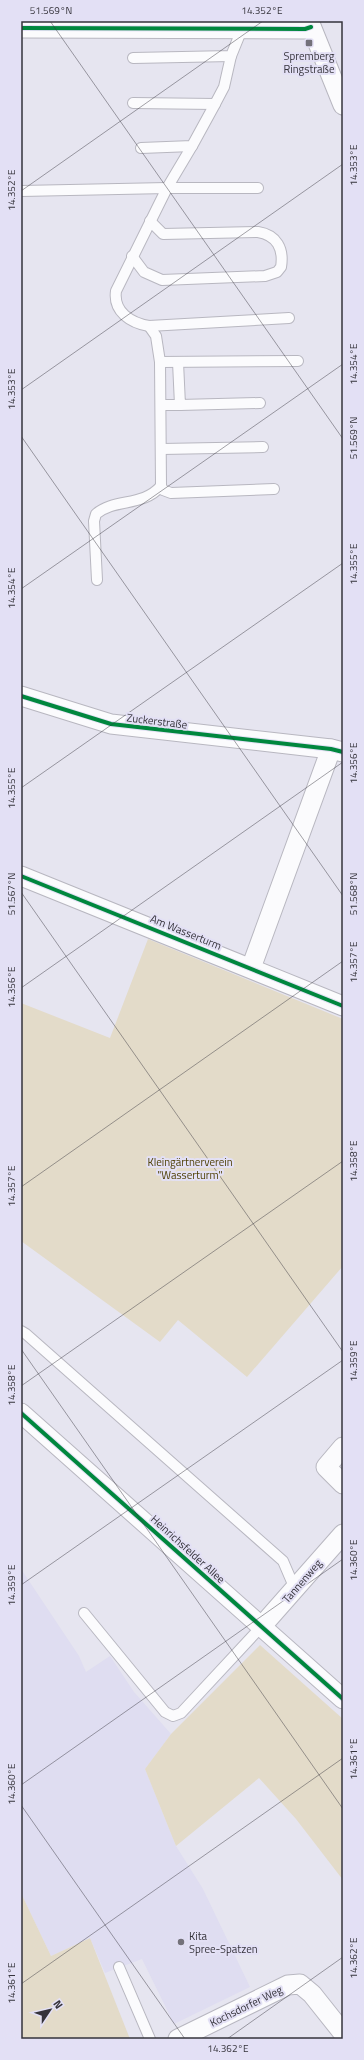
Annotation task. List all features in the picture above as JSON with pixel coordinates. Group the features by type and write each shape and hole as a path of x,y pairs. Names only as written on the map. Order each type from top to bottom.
{"street":[{"path":"21,28 305,30 310,24 343,106"},
{"name":"Zuckerstraße","path":"21,696 111,724 337,751"},
{"path":"251,968 337,751"},
{"name":"Am Wasserturm","path":"21,876 343,1006"},
{"name":"Heinrichsfelder Allee","path":"21,1413 343,1699"},
{"path":"343,1448 326,1467 343,1484"},
{"name":"Tannenweg","path":"262,1627 343,1534"},
{"name":"Kochsdorfer Weg","path":"178,2039 288,1985 300,1984 312,1994 343,2033"}],"lane":[{"path":"242,29 231,56 224,87 167,188 132,256 116,292 117,304 122,313 130,320 149,326 289,318"},
{"path":"133,58 231,56"},
{"path":"133,103 215,104"},
{"path":"141,148 192,146"},
{"path":"21,191 258,188"},
{"path":"132,256 144,272 162,280 264,276 276,272 281,267 280,248 275,239 266,234 258,232 163,234 150,221"},
{"path":"149,326 156,336 160,362 162,449 161,486 163,490 171,493 274,489"},
{"path":"160,362 298,361"},
{"path":"178,362 180,405"},
{"path":"161,405 260,403"},
{"path":"162,449 264,447"},
{"path":"97,580 94,521 96,514 109,506 133,502 146,497 161,486"},
{"path":"21,1331 38,1344 283,1561 295,1589"},
{"path":"84,1613 165,1712 173,1716 181,1713 262,1627"},
{"path":"119,1967 150,2039"}],"shaded area":[{"path":"21,1569 79,1656 86,1672 110,1656 134,1692 171,1734 145,1769 176,1846 203,1889 250,1987 174,2024 142,1959 105,1973 90,1938 51,1956 21,1893"}],"green space":[{"name":"Kleingärtnerverein \"Wasserturm\"","path":"148,939 343,1019 343,1266 247,1377 178,1320 160,1342 21,1241 21,1003 110,1038"},
{"path":"260,1645 343,1719 343,1880 296,1819 259,1778 176,1846 145,1769 171,1734"},
{"path":"21,1893 51,1956 90,1938 130,2039 21,2039"}],"cycle path":[{"path":"21,28 305,29 311,27"},
{"path":"21,696 111,724 331,749 343,752"},
{"path":"21,876 343,1006"},
{"path":"21,1413 343,1699"}],"place":[{"name":"Spremberg Ringstraße","path":"309,43"},
{"name":"Kita Spree-Spatzen","path":"181,1942"}]}
